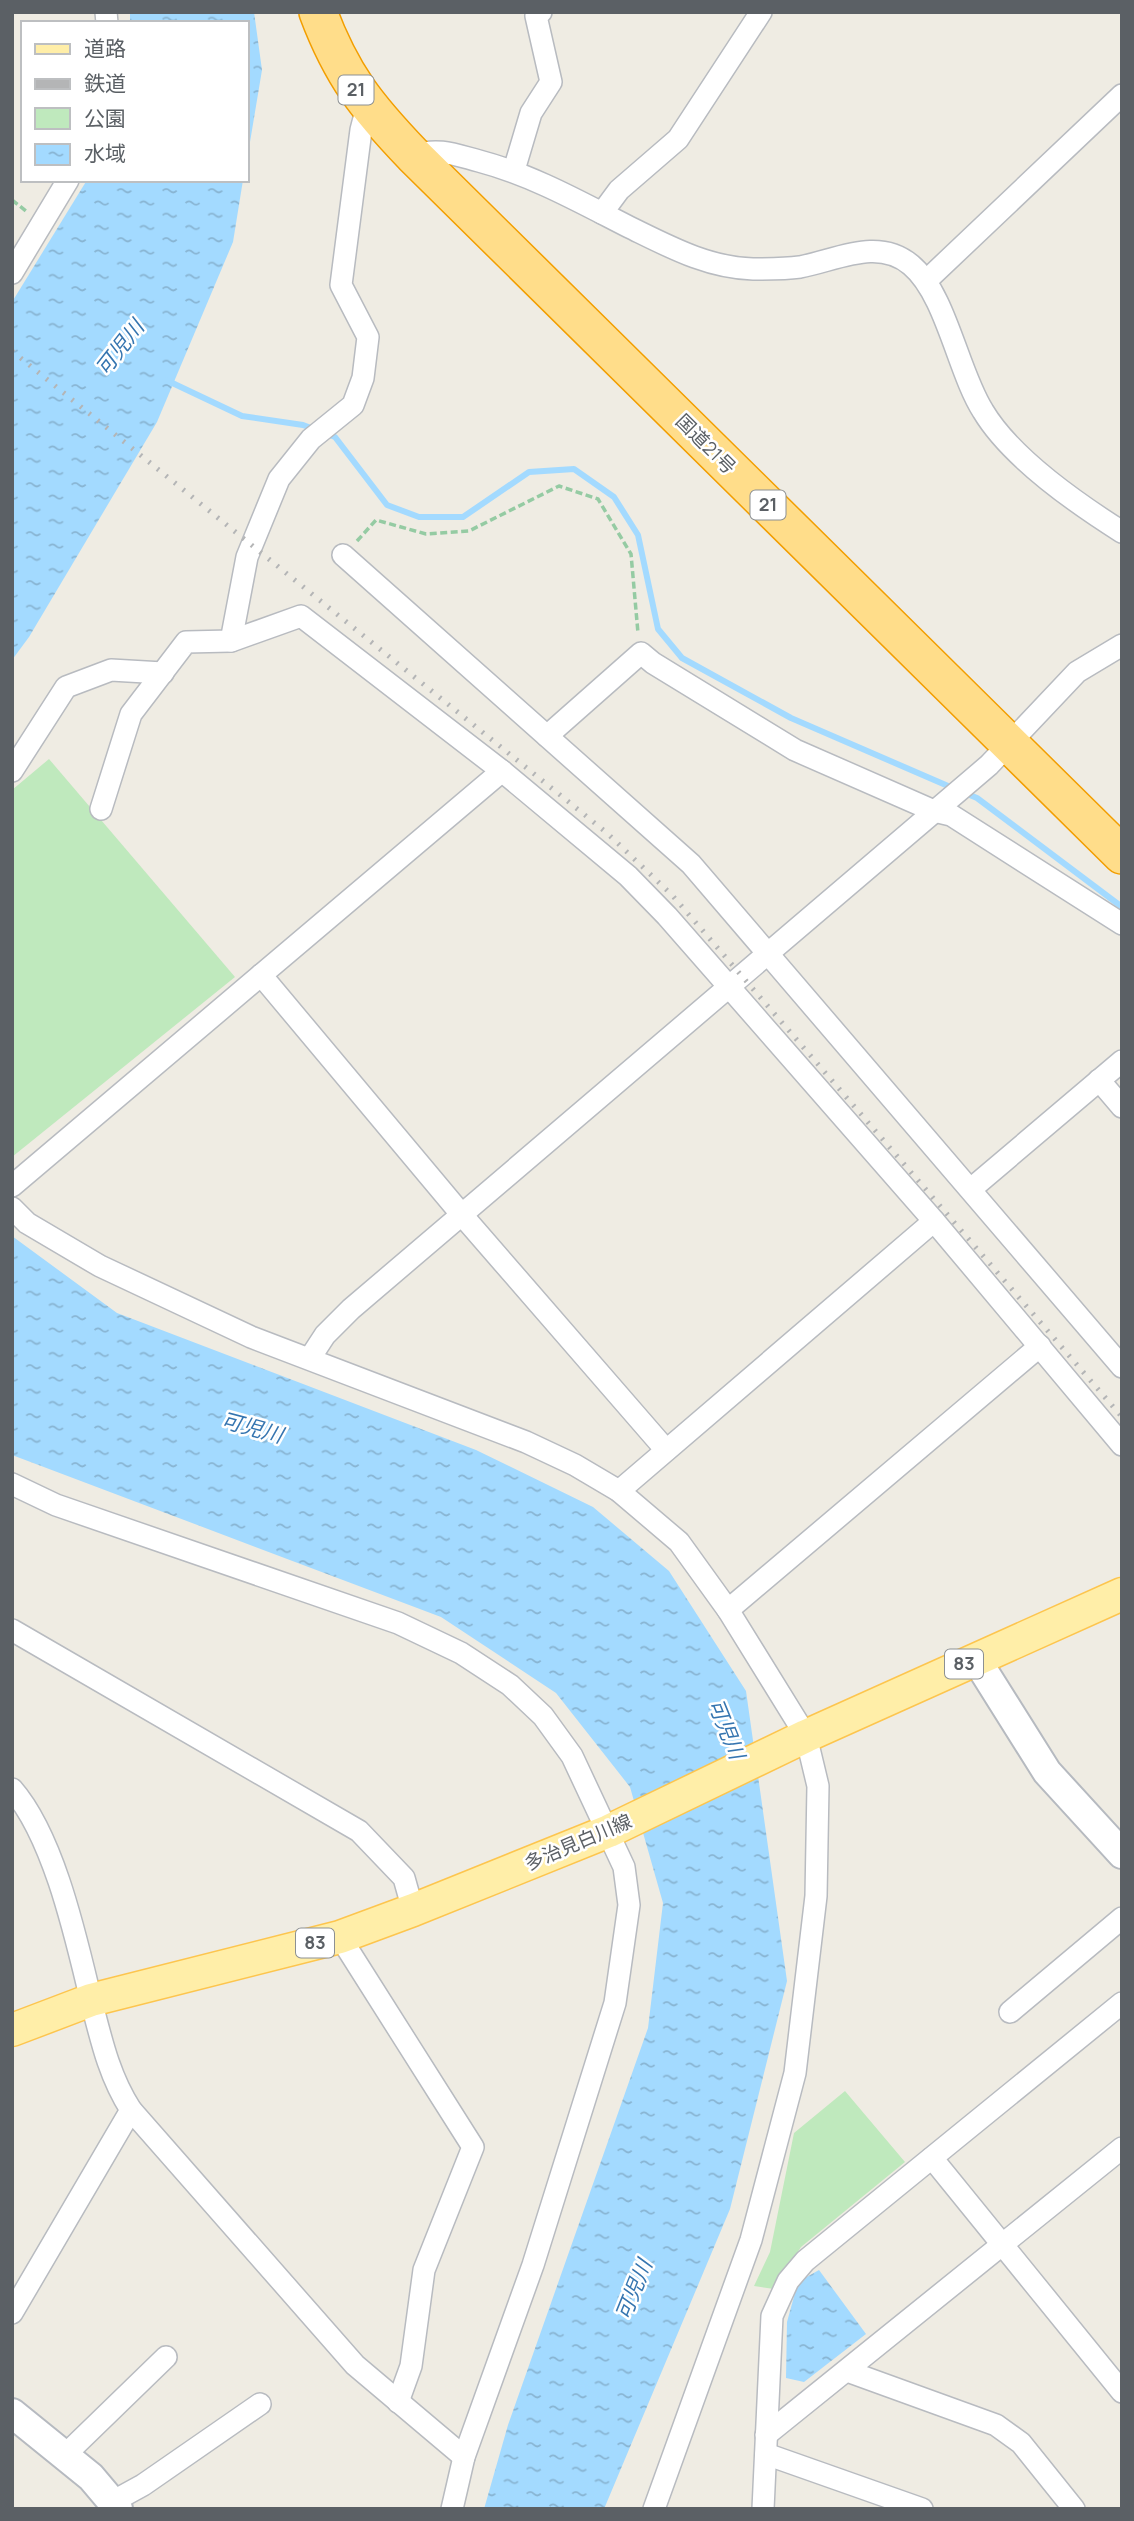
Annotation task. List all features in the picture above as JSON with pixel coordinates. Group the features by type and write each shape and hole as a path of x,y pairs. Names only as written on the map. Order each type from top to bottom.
{"highway":[{"name":"国道21号","path":"317,12 339,63 367,107 1122,855"}],"main road":[{"name":"多治見白川線","path":"12,2030 91,2000 340,1937 413,1910 609,1831 806,1736 1122,1594"}],"street":[{"path":"602,213 618,190 678,139 761,12"},
{"path":"514,170 531,113 551,82 537,14"},
{"path":"926,281 1122,95"},
{"path":"231,641 247,557 279,479 311,439 353,405 363,378 368,337 341,285 361,130 367,107"},
{"path":"413,155 435,149 514,170 710,264 751,269 799,267 871,250 890,253 910,264 926,281 982,411 999,432 1028,461 1094,515 1122,532"},
{"path":"12,274 67,182"},
{"path":"344,555 691,864 1120,1360"},
{"path":"101,809 131,714 186,642 231,641 301,616 502,771 628,876 730,986 934,1221 1122,1444"},
{"path":"310,1358 325,1335 351,1309 1012,744 1077,672 1122,645"},
{"path":"547,736 641,653 795,750 933,811 951,815 1122,924"},
{"path":"12,771 66,687 111,670 163,673"},
{"path":"12,1186 502,771"},
{"path":"261,975 462,1215 666,1450"},
{"path":"971,1189 1122,1061"},
{"path":"1099,1080 1122,1107"},
{"path":"12,1209 27,1223 100,1266 251,1337 526,1441 575,1465 618,1491 678,1542 728,1610 806,1736 818,1786 816,1896 794,2073 751,2239 654,2509"},
{"path":"618,1491 934,1221"},
{"path":"728,1610 1040,1346"},
{"path":"12,1484 56,1505 397,1623 461,1653 510,1685 543,1716 572,1756 609,1831 624,1867 629,1905 615,2003 533,2265 464,2457 452,2509"},
{"path":"12,1630 359,1832 404,1878 413,1910"},
{"path":"976,1659 1047,1772 1122,1854"},
{"path":"12,1789 29,1811 51,1859 110,2071 131,2110 355,2365 464,2457"},
{"path":"1010,2012 1122,1918"},
{"path":"340,1937 473,2147 424,2270 411,2366 398,2402"},
{"path":"763,2509 772,2316 788,2281 805,2261 1122,2003"},
{"path":"12,2313 131,2110"},
{"path":"766,2445 847,2371 1122,2148"},
{"path":"932,2158 1122,2392"},
{"path":"64,2456 166,2357"},
{"path":"847,2371 996,2425 1021,2443 1074,2509"},
{"path":"12,2413 91,2477 115,2505 260,2404"},
{"path":"766,2445 922,2509"}],"path":[{"path":"344,555 376,520 426,534 469,531 559,486 598,499 631,554 641,653"}],"green space":[{"path":"49,759 235,977 12,1157 12,790"},
{"path":"845,2091 905,2162 801,2247 774,2289 754,2286 770,2252 794,2133"}],"water":[{"path":"130,12 254,12 262,70 248,154 248,21 130,21"},
{"name":"可児川","path":"86,182 243,182 233,242 157,422 29,637 12,660 12,302"},
{"name":"可児川","path":"12,1236 117,1313 476,1450 593,1507 669,1571 746,1691 787,1981 730,2209 604,2509 484,2509 508,2425 648,2028 663,1903 630,1787 556,1693 441,1617 12,1455"},
{"path":"819,2270 866,2334 804,2382 786,2378 787,2322 798,2282"}],"waterway":[{"path":"166,380 242,416 303,425 335,437 387,505 419,517 463,517 529,472 574,469 614,497 638,535 658,629 682,658 791,718 955,789"},
{"path":"965,793 977,798 1122,907"}],"railway":[{"path":"12,351 607,833 672,895 1122,1417"}]}
